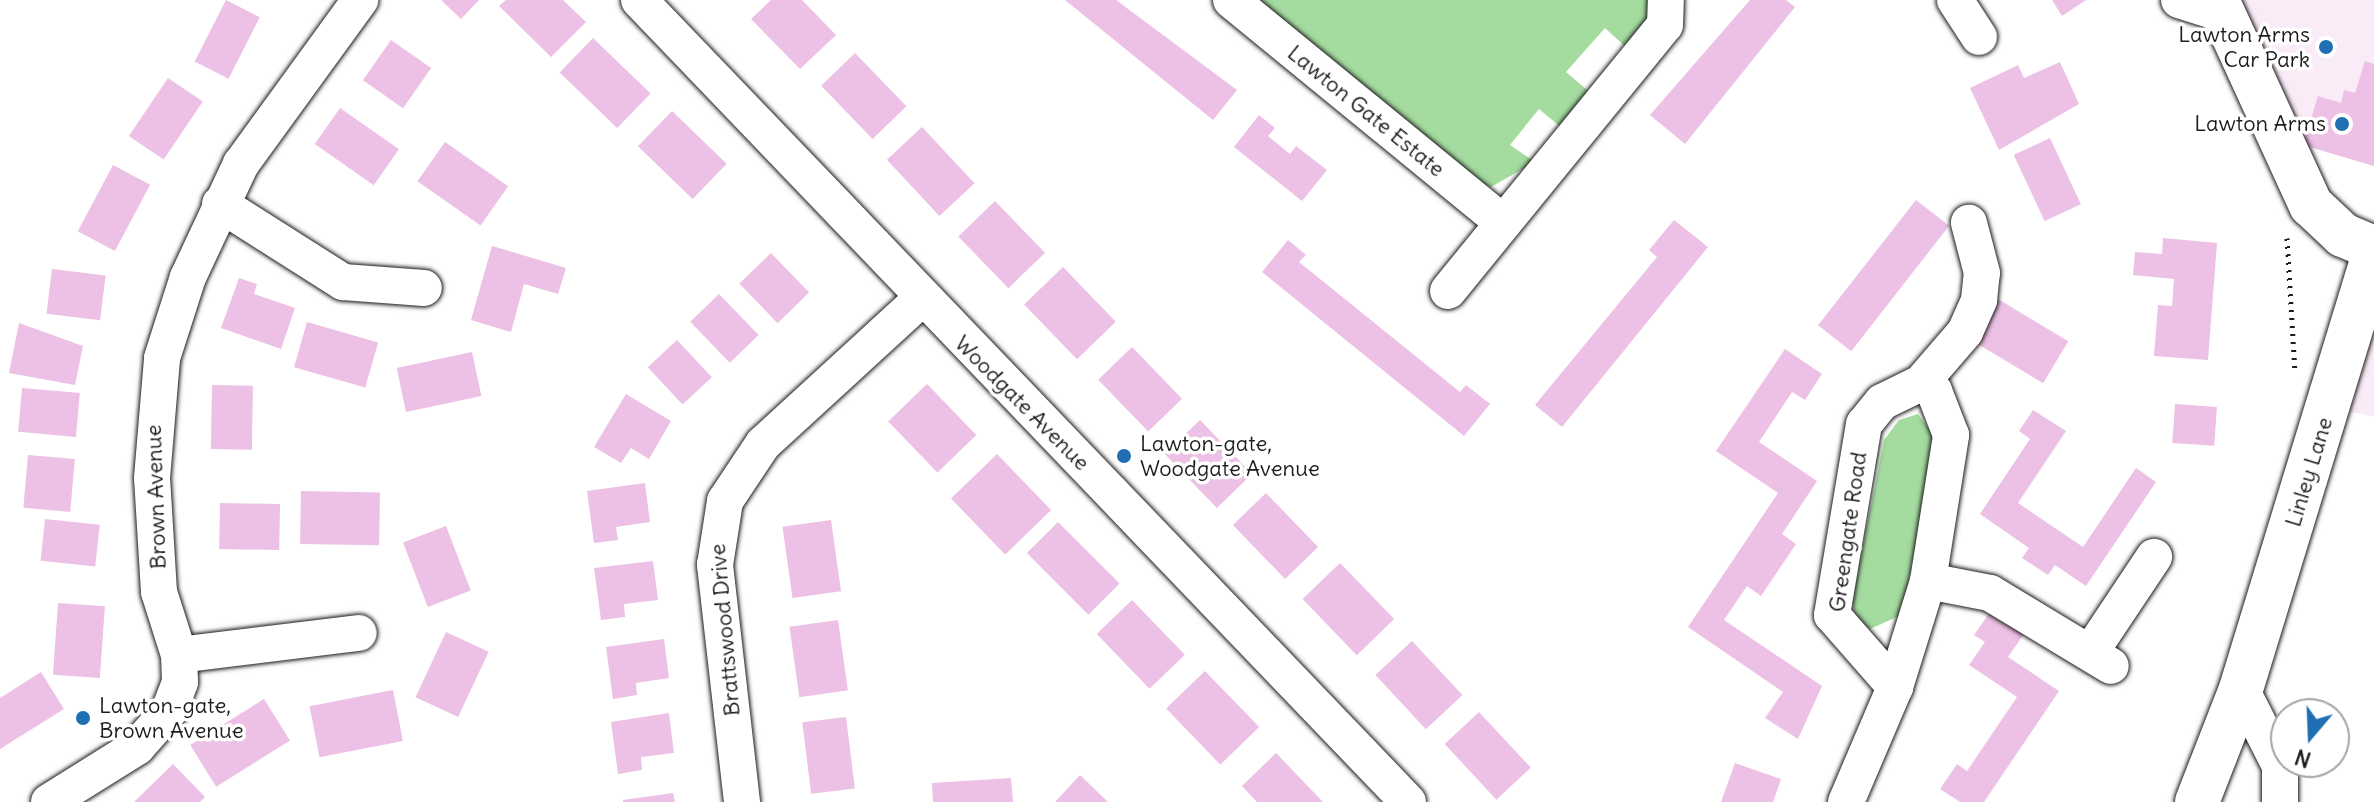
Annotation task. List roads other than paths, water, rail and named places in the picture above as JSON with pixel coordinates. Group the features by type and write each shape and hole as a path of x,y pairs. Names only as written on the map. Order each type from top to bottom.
{"main road":[{"path":"2222,7 2311,205 2343,235 2374,248"},
{"name":"Linley Lane","path":"2197,802 2241,689 2374,255"}],"street":[{"name":"Brown Avenue","path":"49,802 137,747 169,711 180,682 179,655 159,592 153,413 188,277 241,164 360,0"},
{"name":"Woodgate Avenue","path":"639,0 920,300 1408,802"},
{"name":"Lawton Gate Estate","path":"1231,0 1502,222"},
{"path":"1448,291 1665,25 1666,0"},
{"path":"1955,0 1979,37"},
{"path":"2179,0 2222,7"},
{"path":"220,204 343,282 424,288"},
{"name":"Greengate Road","path":"1895,687 1832,615 1864,424 1882,402 1921,383 1965,332 1979,300 1982,273 1969,223"},
{"name":"Brattswood Drive","path":"742,802 715,565 725,501 763,444 920,300"},
{"path":"1846,802 1895,687 1928,581 1951,435 1934,391 1921,383"},
{"path":"1928,581 1990,593 2102,658 2154,557"},
{"path":"179,655 359,633"},
{"path":"2241,689 2280,766 2280,802"}],"place":[{"name":"Lawton Arms Car Park","path":"2326,47"},
{"name":"Lawton Arms","path":"2342,124"},
{"name":"Lawton-gate, Woodgate Avenue","path":"1124,456"},
{"name":"Lawton-gate, Brown Avenue","path":"83,718"}]}
